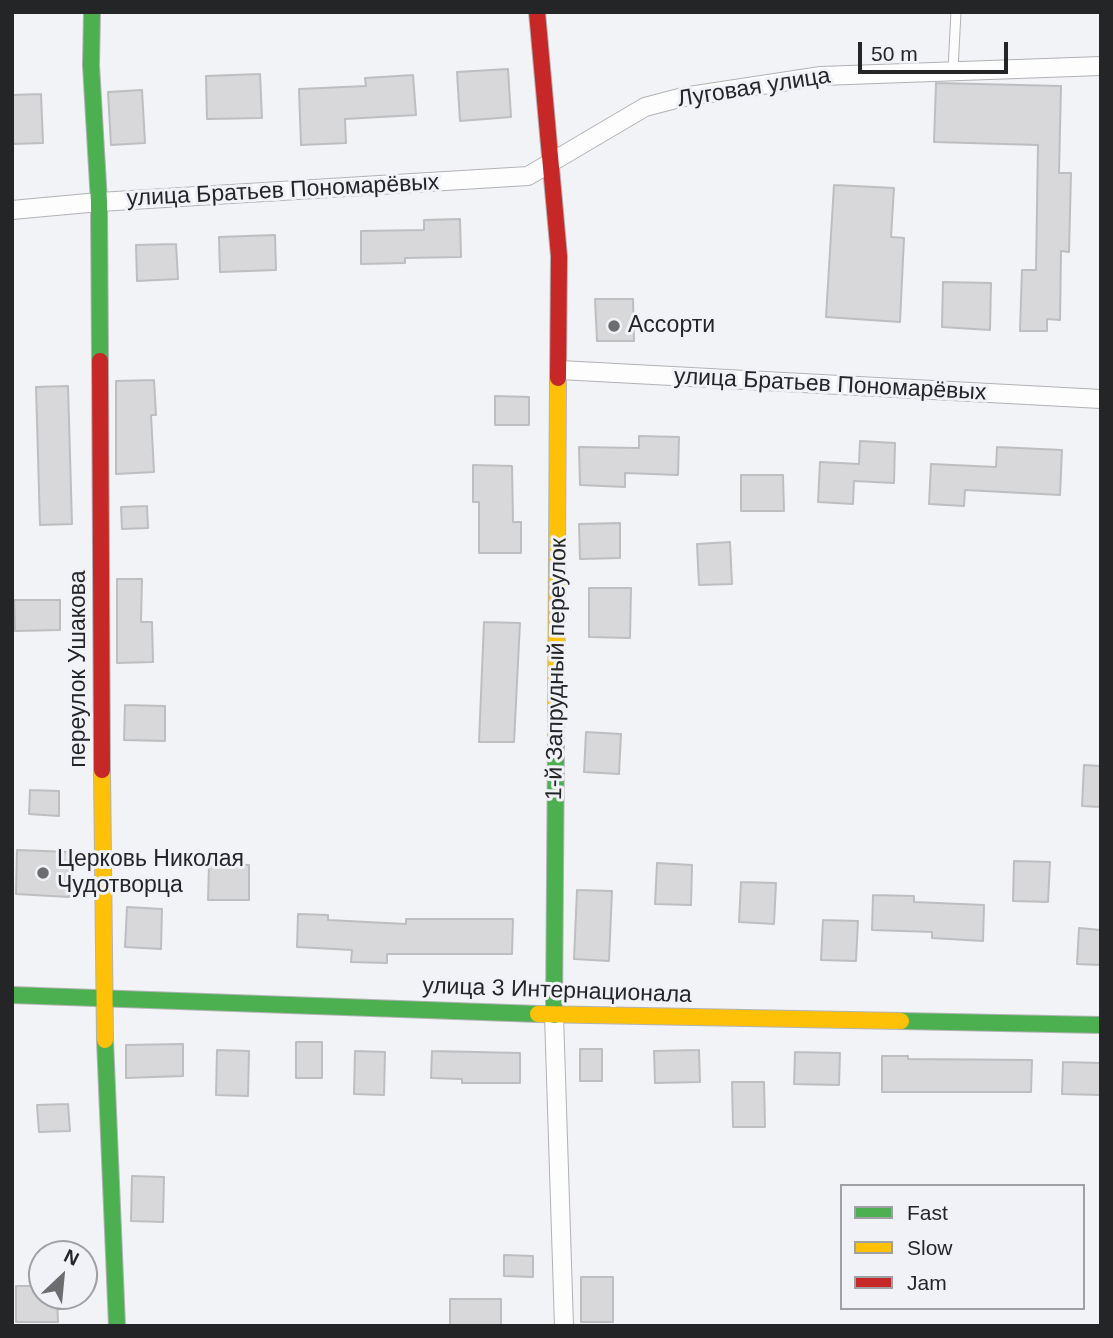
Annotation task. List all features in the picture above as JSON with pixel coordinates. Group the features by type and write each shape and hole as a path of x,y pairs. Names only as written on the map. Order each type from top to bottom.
{"street":[{"name":"переулок Ушакова","path":"92,12 91,65 99,202 103,996 117,1326"},
{"name":"1-й Запрудный переулок","path":"537,12 559,256 554,1016 564,1326"},
{"name":"Луговая улица","path":"551,165 645,107 683,97 821,76 1101,66"},
{"name":"улица Братьев Пономарёвых","path":"12,210 99,202 528,176 551,165"},
{"name":"улица Братьев Пономарёвых","path":"560,370 1101,399"},
{"name":"улица 3 Интернационала","path":"12,995 103,996 554,1016 1101,1025"}],"lane":[{"path":"953,70 956,12"}],"building":[{"path":"508,69 511,117 460,121 457,72"},
{"path":"260,74 262,118 207,119 206,76"},
{"path":"413,75 416,115 345,119 346,143 301,145 299,89 366,86 365,78"},
{"path":"936,83 1061,86 1059,173 1071,173 1069,252 1061,251 1060,320 1047,319 1047,331 1020,331 1022,270 1036,270 1038,145 934,142"},
{"path":"142,90 145,143 111,145 108,92"},
{"path":"41,94 43,143 12,144 12,95"},
{"path":"834,185 894,188 891,237 904,238 900,322 826,317"},
{"path":"460,219 461,257 405,258 405,263 361,264 361,231 424,230 424,220"},
{"path":"275,235 276,270 220,272 219,237"},
{"path":"176,244 178,279 137,281 136,245"},
{"path":"943,282 991,283 990,330 942,327"},
{"path":"595,299 633,299 634,341 597,341"},
{"path":"154,380 156,415 151,415 154,472 116,474 116,381"},
{"path":"68,386 72,524 40,525 36,387"},
{"path":"495,396 529,397 529,425 495,425"},
{"path":"639,436 679,437 678,475 625,473 625,487 580,485 579,447 639,448"},
{"path":"860,441 895,443 894,483 854,481 853,504 818,502 820,462 859,464"},
{"path":"997,447 1062,450 1060,495 965,490 964,506 929,504 931,464 996,467"},
{"path":"473,465 512,466 513,522 521,522 521,553 479,553 479,502 473,502"},
{"path":"741,475 783,475 784,511 741,511"},
{"path":"147,506 148,528 122,529 121,507"},
{"path":"620,523 620,558 580,559 579,524"},
{"path":"730,542 732,584 699,585 697,544"},
{"path":"117,579 142,579 141,622 152,622 153,662 117,663"},
{"path":"589,588 631,588 630,638 589,637"},
{"path":"14,600 60,600 60,630 15,631"},
{"path":"484,622 520,623 514,742 479,742"},
{"path":"125,705 165,706 165,741 124,740"},
{"path":"586,732 621,734 619,774 584,772"},
{"path":"1084,765 1101,766 1101,807 1082,806"},
{"path":"30,790 59,791 59,816 29,814"},
{"name":"Церковь Николая Чудотворца","path":"17,850 70,852 69,897 16,894"},
{"path":"1014,861 1050,862 1048,902 1013,901"},
{"path":"657,863 692,865 691,905 655,904"},
{"path":"209,864 249,865 249,900 208,900"},
{"path":"741,882 776,883 774,924 739,922"},
{"path":"577,890 612,891 609,961 574,959"},
{"path":"873,895 914,896 914,902 984,905 983,941 932,938 932,932 872,930"},
{"path":"127,907 162,909 161,949 125,947"},
{"path":"298,914 328,915 328,920 406,924 406,919 513,919 512,954 387,954 387,963 351,962 352,950 297,947"},
{"path":"823,920 858,921 856,961 821,960"},
{"path":"1079,928 1101,930 1101,965 1077,964"},
{"path":"296,1042 322,1042 322,1078 296,1078"},
{"path":"183,1044 183,1076 126,1078 126,1045"},
{"path":"580,1049 602,1049 602,1081 580,1081"},
{"path":"217,1050 249,1051 248,1096 216,1095"},
{"path":"699,1050 700,1082 655,1083 654,1051"},
{"path":"355,1051 385,1052 384,1095 354,1094"},
{"path":"432,1051 520,1053 520,1083 462,1083 462,1079 431,1078"},
{"path":"795,1052 840,1053 839,1085 794,1084"},
{"path":"882,1056 908,1056 908,1059 1032,1060 1031,1092 882,1092"},
{"path":"1063,1062 1101,1063 1101,1095 1062,1094"},
{"path":"732,1082 764,1082 765,1127 733,1127"},
{"path":"68,1104 70,1131 39,1132 37,1105"},
{"path":"132,1176 164,1177 163,1222 131,1221"},
{"path":"504,1255 533,1256 533,1277 504,1276"},
{"path":"581,1277 613,1277 613,1322 581,1322"},
{"path":"16,1286 28,1286 28,1310 58,1310 58,1322 16,1322"},
{"path":"450,1299 501,1299 501,1326 450,1326"}],"traffic: fast":[{"path":"92,12 91,65 99,202 100,361"},
{"path":"554,1015 556,737"},
{"path":"12,995 538,1014"},
{"path":"901,1021 1101,1025"},
{"path":"105,1040 117,1326"}],"traffic: slow":[{"path":"556,737 558,378"},
{"path":"102,770 105,1040"},
{"path":"538,1014 901,1021"}],"traffic: jam":[{"path":"537,12 559,256 558,378"},
{"path":"100,361 102,770"}],"place":[{"name":"Ассорти","path":"614,326"},
{"name":"Церковь Николая Чудотворца","path":"43,873"}]}
